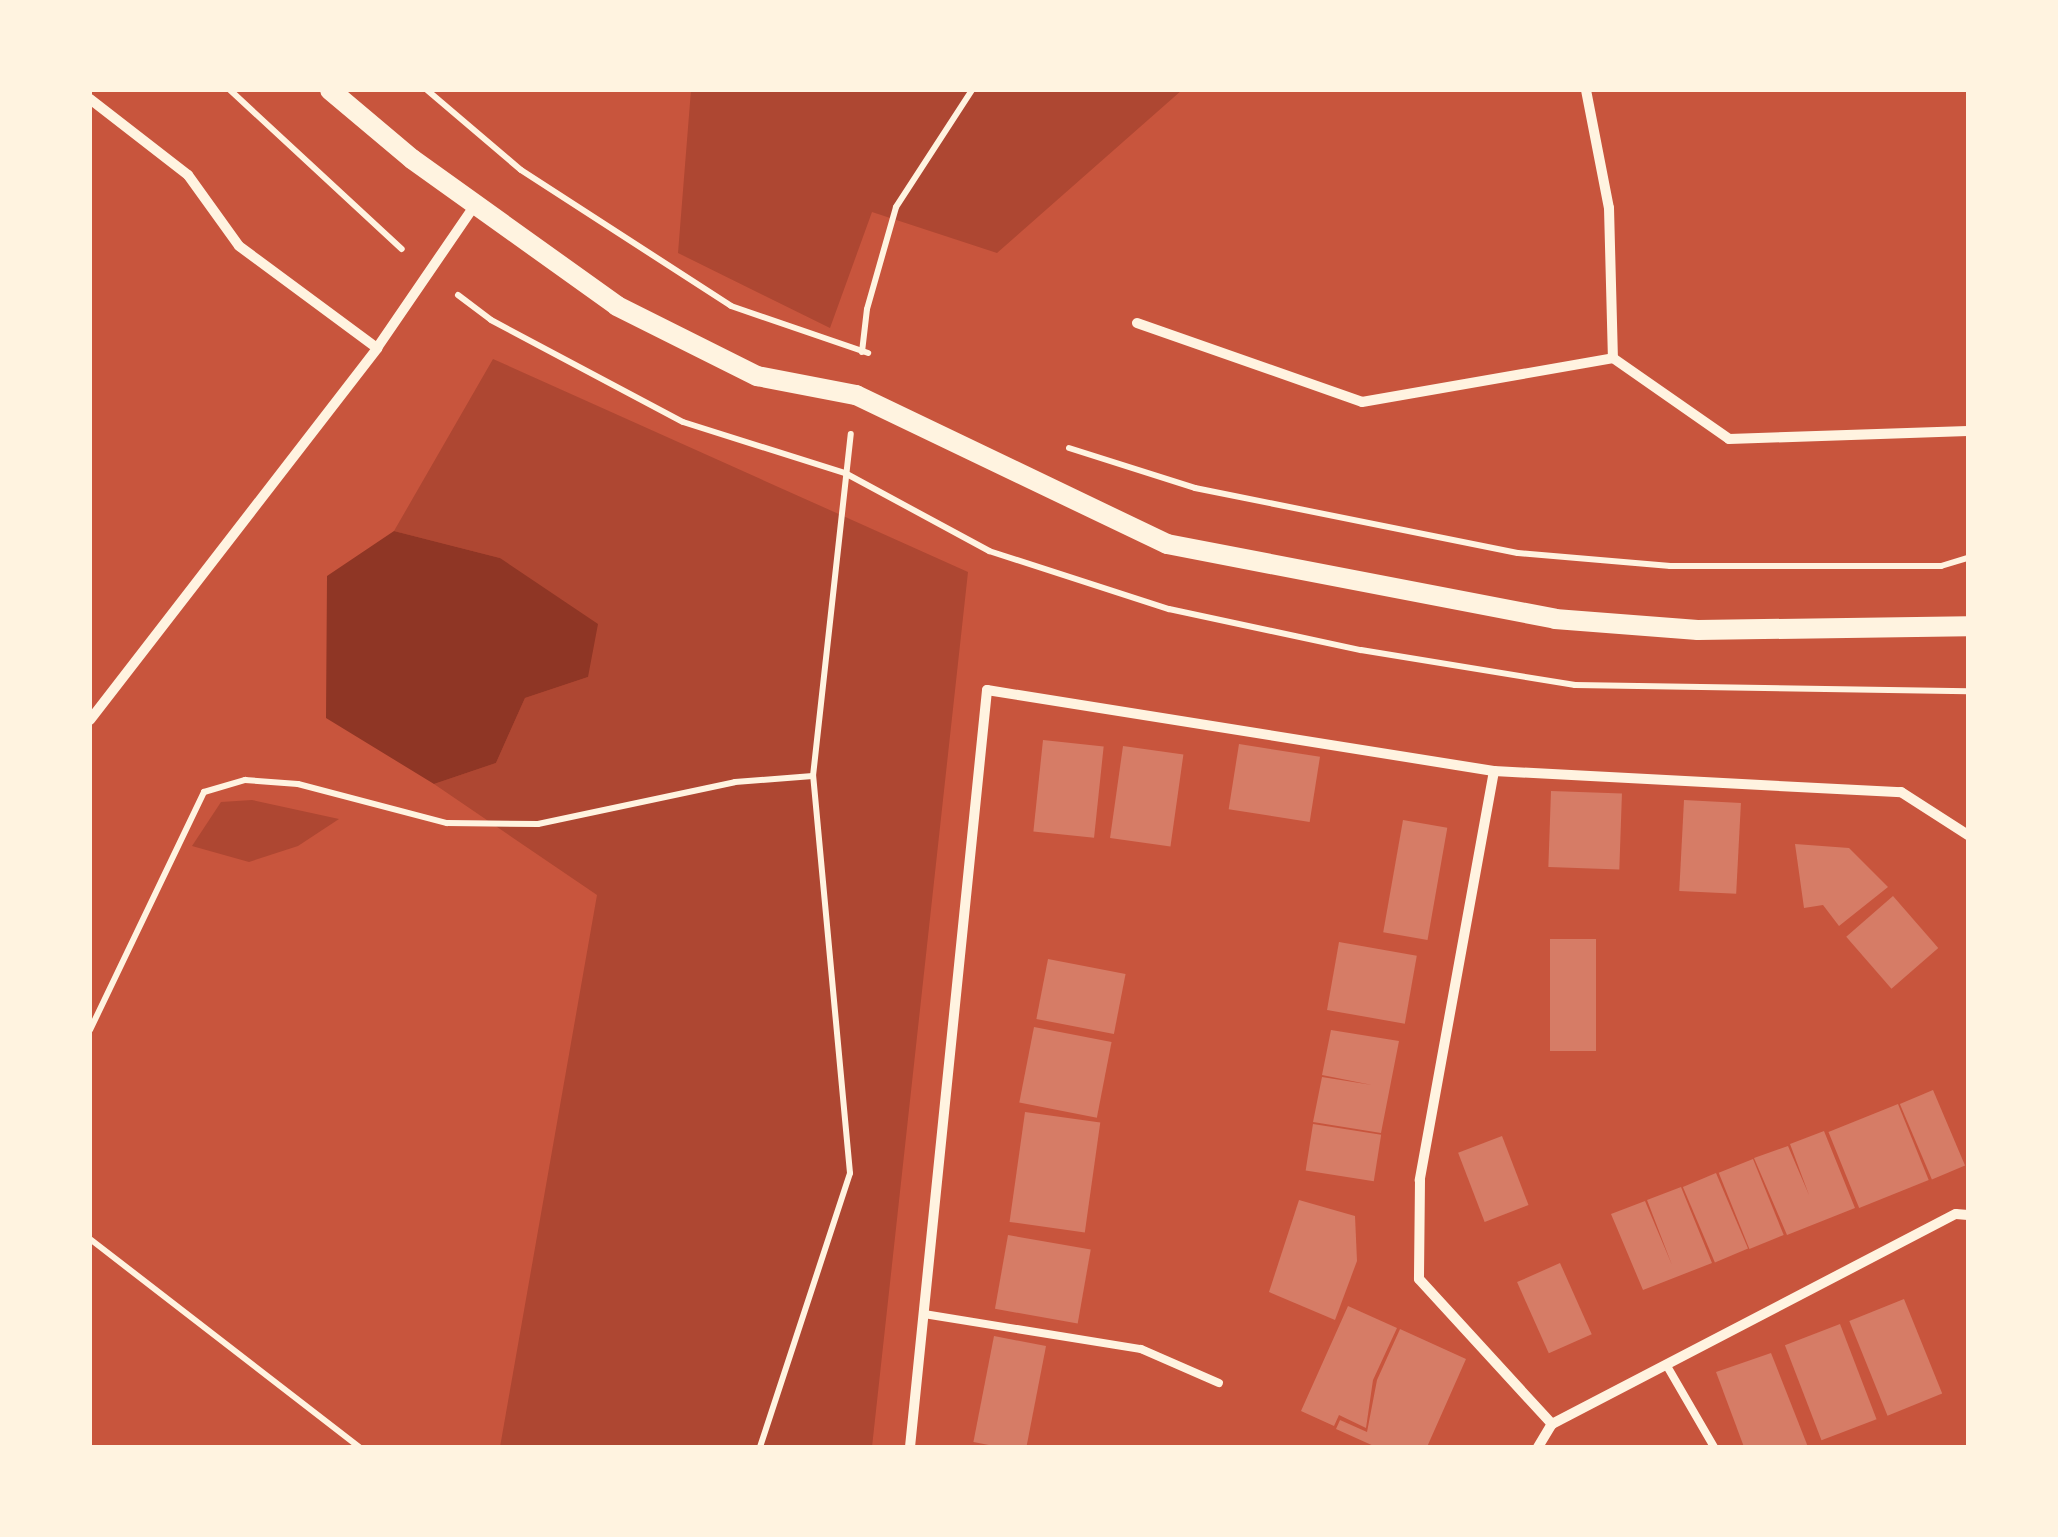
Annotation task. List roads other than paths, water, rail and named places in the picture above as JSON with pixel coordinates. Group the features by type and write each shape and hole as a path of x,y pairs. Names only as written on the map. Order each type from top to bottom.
{"main road":[{"path":"330,90 616,306 756,376 856,395 1167,544 1555,620 1698,630 1965,624"}],"street":[{"path":"1586,90 1609,208 1612,358"},
{"path":"90,99 188,176 239,246 377,348"},
{"path":"90,720 377,348 476,204"},
{"path":"1137,323 1362,402 1612,358 1729,439 1968,430"},
{"path":"910,1447 987,690 1494,771 1901,792 1968,835"},
{"path":"1494,771 1420,1180 1418,1278 1552,1424"},
{"path":"1538,1447 1552,1424 1956,1214 1968,1215"}],"lane":[{"path":"924,1314 1141,1349 1219,1383"},
{"path":"1668,1366 1714,1447"}]}
